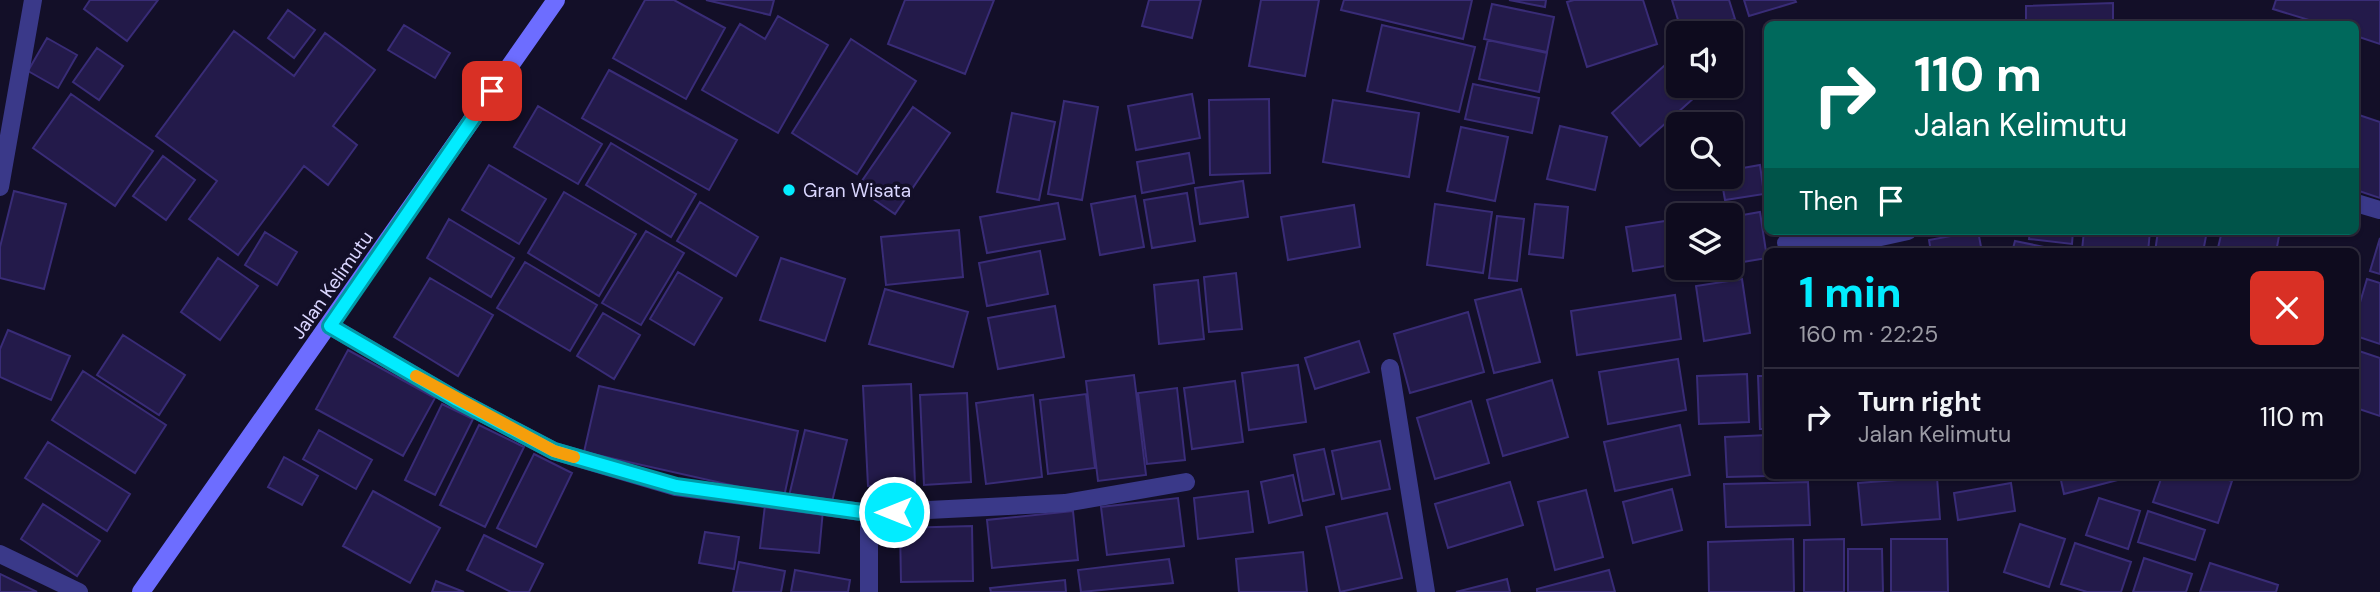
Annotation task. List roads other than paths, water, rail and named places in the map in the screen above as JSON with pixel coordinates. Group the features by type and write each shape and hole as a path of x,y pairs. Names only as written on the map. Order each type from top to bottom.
{"street":[{"path":"1,181 33,0"},
{"name":"Jalan Kelimutu","path":"141,592 330,326 555,0"},
{"path":"2359,204 2380,210"},
{"path":"1786,243 1858,242 1890,235"},
{"path":"330,326 457,400 554,451 676,486 869,513 1065,503 1186,482"},
{"path":"1390,368 1426,592"},
{"path":"869,513 869,592"},
{"path":"0,554 79,592"}],"place":[{"name":"Gran Wisata","path":"789,190"}]}
